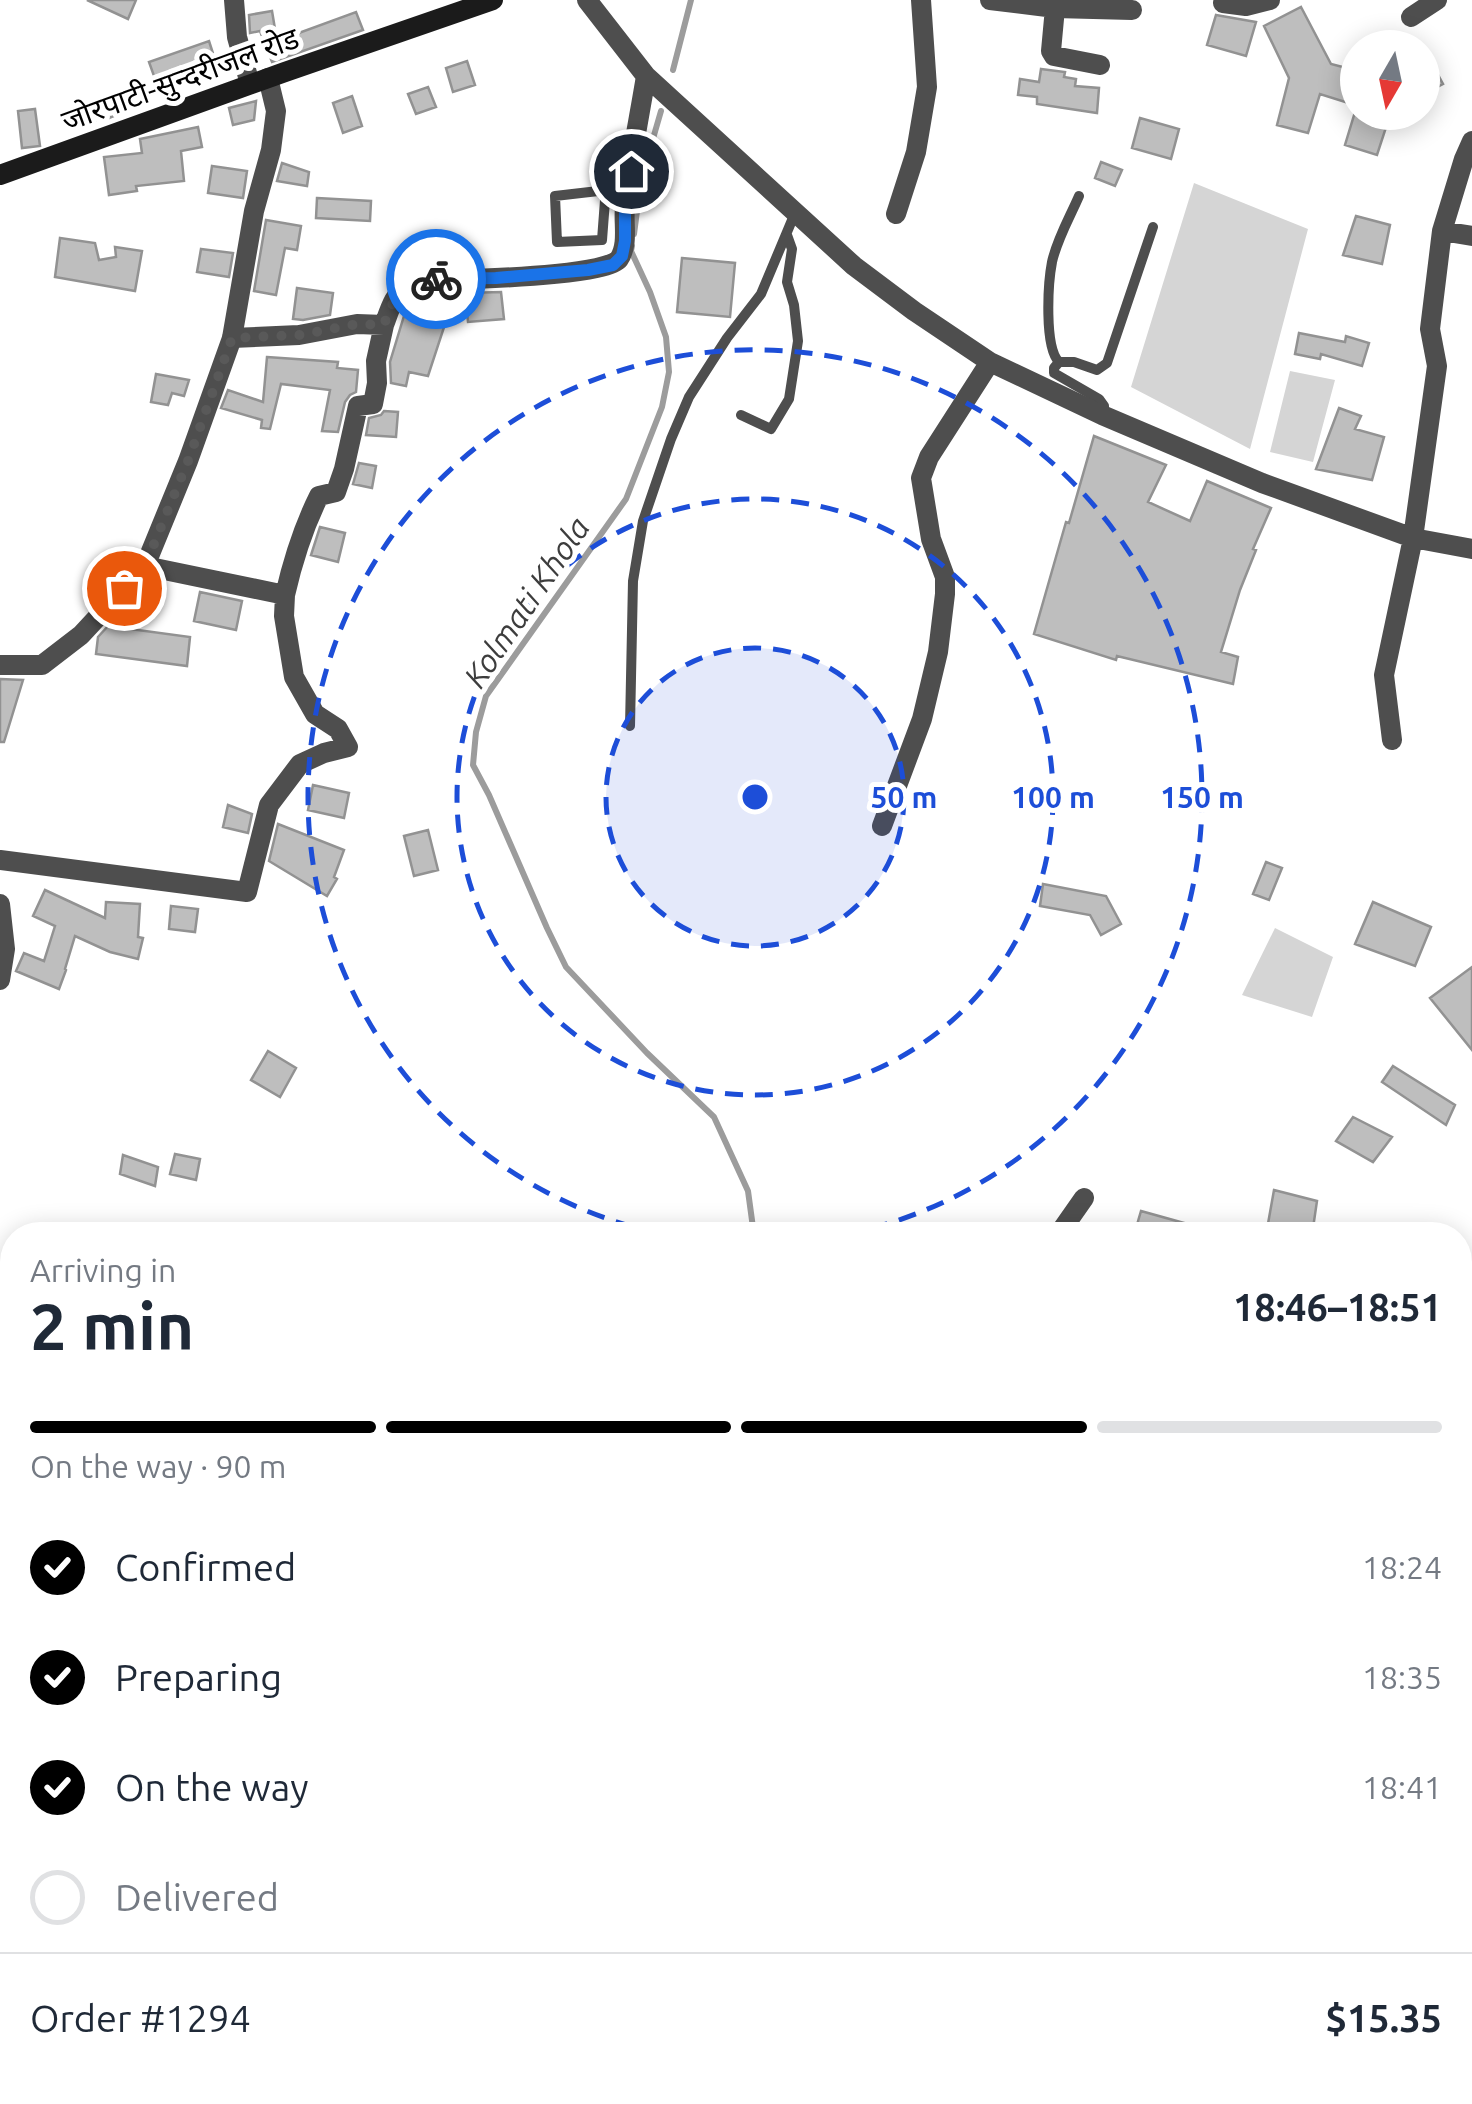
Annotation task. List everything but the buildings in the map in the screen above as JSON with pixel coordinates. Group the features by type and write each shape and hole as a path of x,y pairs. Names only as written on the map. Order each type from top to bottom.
{"main road":[{"name":"जोरपाटी-सुन्दरीजल रोड","path":"0,174 494,0"}],"street":[{"path":"0,665 42,665 81,634 145,566 232,338 276,111 237,36 234,0"},
{"path":"587,0 646,76 854,266 990,362 1262,483 1413,538 1472,549"},
{"path":"896,214 916,152 926,87 921,0"},
{"path":"990,0 1056,8 1132,10"},
{"path":"1223,3 1246,6 1270,0"},
{"path":"1411,17 1437,0"},
{"path":"1056,8 1051,51 1054,56 1100,65"},
{"path":"0,860 247,892 269,805 300,764 348,747 338,729 315,714 294,676 284,616 285,595 300,539 319,496 336,492 358,406 373,404 376,361 391,304 406,286 436,280 613,265 622,256 625,241 625,209 646,76"},
{"path":"1392,740 1384,675 1413,538 1437,366 1430,328 1442,230 1472,141"},
{"path":"1442,230 1472,236"},
{"path":"232,338 300,335 357,324 384,325"},
{"path":"882,826 922,718 938,652 945,594 945,577 931,539 921,478 929,457 990,362"},
{"path":"145,566 285,595"},
{"path":"0,904 5,949 0,980"},
{"path":"1067,1222 1084,1198"}],"lane":[{"path":"607,190 555,196 557,242 602,240 607,190 608,174 613,170 631,171"},
{"path":"1079,196 1051,266 1048,336 1052,355 1058,362 1074,362 1097,370 1108,362 1152,228"},
{"path":"630,726 633,581 643,521 689,397 761,294 796,212"},
{"path":"741,414 771,429 789,400 798,340 787,282 792,249 786,234"},
{"path":"1058,362 1054,372 1099,399 1104,406 1102,415"}],"shaded area":[{"path":"1194,183 1308,229 1250,449 1131,387"},
{"path":"1290,371 1335,380 1313,462 1270,452"},
{"path":"1275,928 1333,957 1312,1017 1242,995"}],"waterway":[{"name":"Kolmati Khola","path":"673,70 691,0"},
{"name":"Kolmati Khola","path":"634,234 641,180 661,111"},
{"name":"Kolmati Khola","path":"632,246 666,337 669,372 662,407 626,499 486,696 476,732 473,765 566,967 714,1117 748,1191 752,1222"}],"way so far":[{"path":"124,588 145,566 232,338 300,335 357,324 384,325 391,304 406,286 436,279"}],"route":[{"path":"436,279 496,278 613,265 622,256 625,241 631,171"}]}
